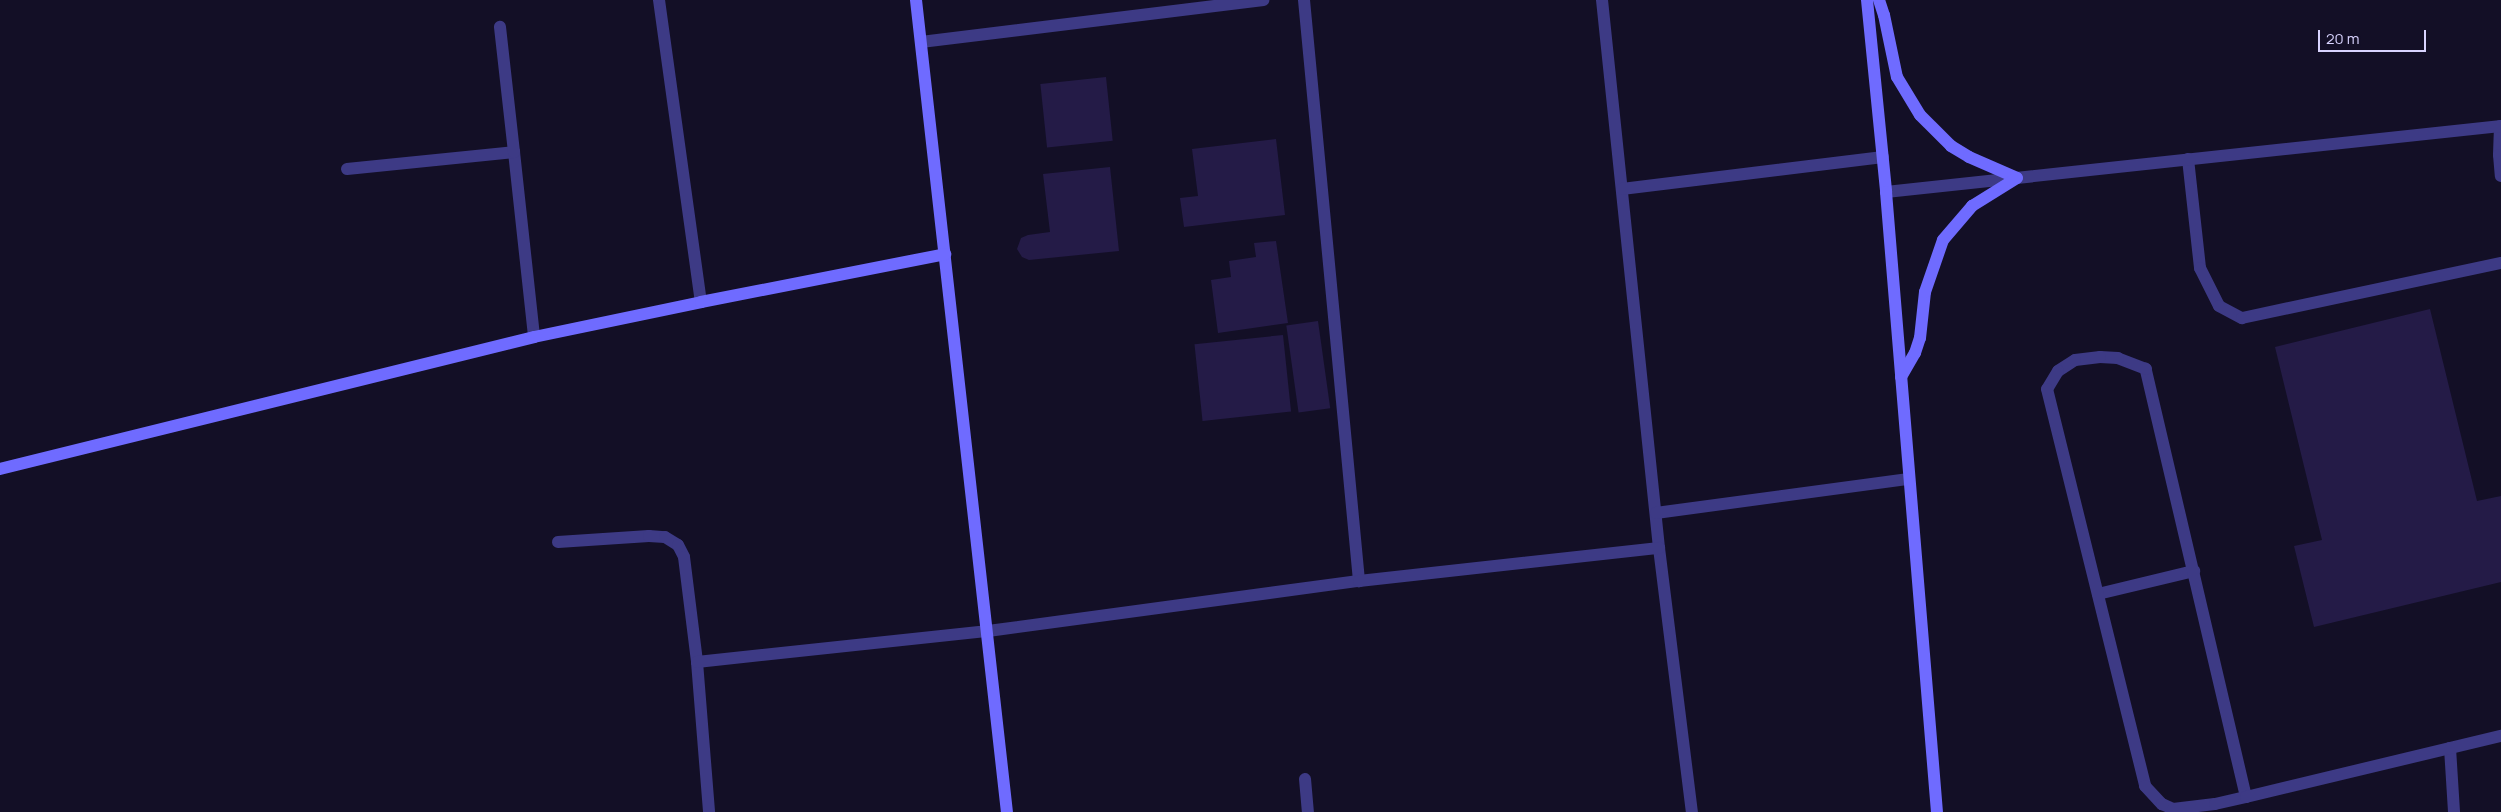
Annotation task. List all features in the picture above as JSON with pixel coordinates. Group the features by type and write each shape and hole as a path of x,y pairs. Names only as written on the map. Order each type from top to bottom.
{"street":[{"path":"659,0 701,302"},
{"path":"916,0 1007,812"},
{"path":"921,42 1263,0"},
{"path":"1304,0 1359,581"},
{"path":"1602,0 1659,548 1692,812"},
{"path":"1867,0 1883,157 1937,812"},
{"path":"1879,0 1884,14 1897,77 1920,115 1951,146 1969,158 2017,178"},
{"path":"500,27 534,337"},
{"path":"1886,192 2500,126 2499,155 2501,176"},
{"path":"346,169 514,152"},
{"path":"1622,188 1883,157"},
{"path":"2188,160 2200,268 2220,306 2242,318 2501,263"},
{"path":"1901,377 1910,365 1918,345 1925,292 1932,265 1943,240 1972,206 2017,178"},
{"path":"0,469 534,337 945,254"},
{"path":"2246,797 2146,369 2118,358 2100,356 2075,360 2058,371 2047,389 2145,786 2162,804 2173,809 2216,808 2246,797 2501,736"},
{"path":"1656,513 1910,479"},
{"path":"558,542 649,536 665,537 678,545 684,556 697,662 709,812"},
{"path":"697,662 988,631 1359,581 1659,548"},
{"path":"2098,594 2194,571"},
{"path":"2450,748 2454,812"},
{"path":"1304,779 1308,812"}],"building":[{"path":"1106,77 1113,141 1047,148 1040,84"},
{"path":"1276,139 1285,215 1184,227 1180,198 1198,196 1192,149"},
{"path":"1110,167 1119,251 1029,260 1022,257 1017,249 1021,238 1028,235 1050,232 1043,174"},
{"path":"1276,241 1288,323 1218,333 1211,280 1231,277 1229,261 1256,257 1254,243"},
{"path":"2430,309 2477,501 2501,496 2501,582 2314,627 2294,546 2322,540 2275,347"},
{"path":"1318,321 1330,408 1299,413 1286,325"},
{"path":"1283,335 1291,412 1203,421 1194,344"}]}
